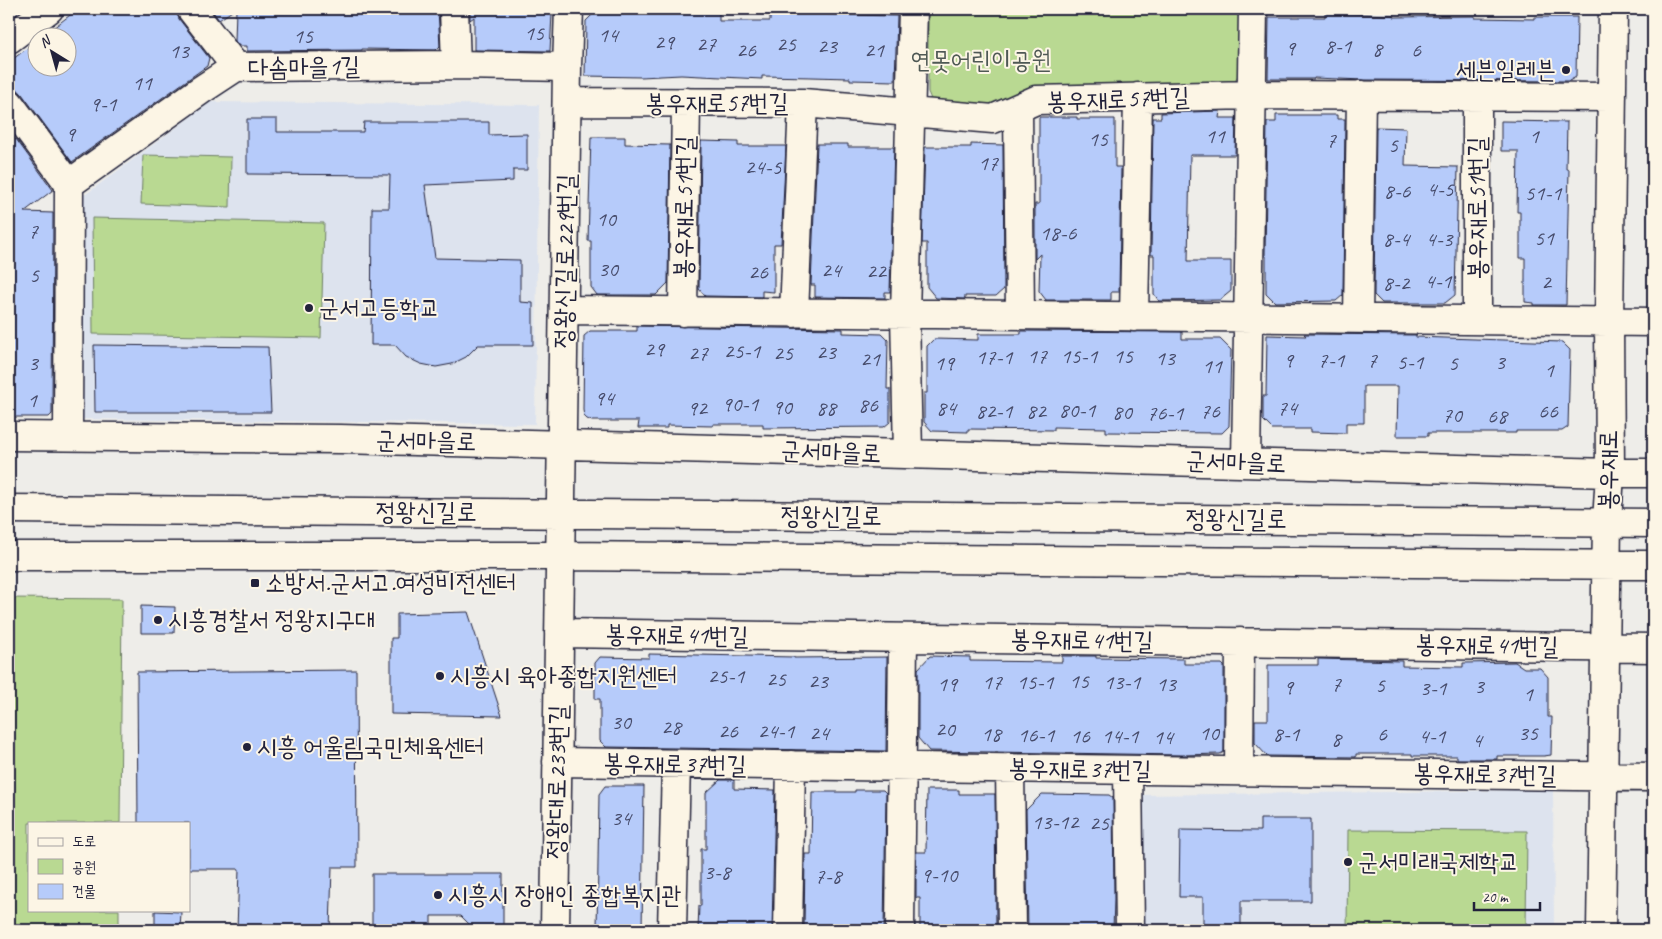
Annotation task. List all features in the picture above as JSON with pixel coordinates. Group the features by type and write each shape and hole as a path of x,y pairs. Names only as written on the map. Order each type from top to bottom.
{"street":[{"path":"9,38 49,9"},
{"path":"191,9 236,67"},
{"path":"454,9 456,65"},
{"name":"정왕신길로229번길","path":"561,513 569,9"},
{"path":"908,454 905,314 913,9"},
{"path":"1246,462 1250,95 1253,9"},
{"name":"봉우재로","path":"1602,930 1606,565 1610,473 1613,9"},
{"name":"다솜마을1길","path":"69,184 236,67 456,65 567,67"},
{"name":"봉우재로57번길","path":"567,102 803,103 994,119 1036,100 1250,95 1612,97"},
{"path":"1358,319 1361,95"},
{"name":"봉우재로51번길","path":"1476,320 1477,96"},
{"path":"1134,317 1138,97"},
{"name":"봉우재로51번길","path":"683,312 686,102"},
{"path":"9,103 69,184 68,436"},
{"path":"794,313 803,103"},
{"path":"1018,109 1020,315"},
{"name":"봉우재로51번길","path":"564,310 1653,322"},
{"name":"군서마을로","path":"9,436 341,439 1610,473 1653,472"},
{"name":"정왕신길로","path":"9,508 1653,522"},
{"name":"정왕대로233번길","path":"555,930 561,513"},
{"name":"정왕신길로","path":"9,556 560,556 1653,565"},
{"name":"봉우재로41번길","path":"559,634 1653,648"},
{"path":"900,930 903,638"},
{"path":"1239,771 1240,642"},
{"name":"봉우재로37번길","path":"558,762 1653,777"},
{"path":"672,930 676,764"},
{"path":"788,930 792,765"},
{"path":"1010,768 1012,930"},
{"path":"1128,770 1130,930"}],"shaded area":[{"name":"군서고등학교","path":"211,102 539,105 535,424 79,419 82,197"},
{"name":"군서미래국제학교","path":"1553,790 1554,930 1143,930 1141,795"}],"green space":[{"name":"연못어린이공원","path":"933,9 1241,9 1239,74 1229,89 1037,86 1000,110 935,109 928,92 928,15"},
{"path":"143,155 231,157 230,207 141,204"},
{"path":"92,218 324,223 321,338 93,334"},
{"path":"9,598 122,599 120,822 28,822 28,912 119,912 119,930 9,930"},
{"path":"1348,830 1527,831 1526,930 1347,930"}],"building":[{"path":"78,9 176,9 179,19 209,58 207,66 72,162 22,94 9,80 9,62 28,48 28,78 78,78 78,28 53,28"},
{"path":"211,9 235,9 219,20"},
{"path":"366,9 438,9 440,46 436,50 247,51 247,46 239,46 235,41 236,10 280,11 280,13"},
{"path":"470,9 544,9 544,13 552,14 550,51 474,50 474,17 470,20"},
{"path":"647,9 719,12 719,21 770,21 770,11 802,11 802,14 897,16 895,81 762,76 762,79 681,75 641,77 585,76 586,21 596,11 647,11"},
{"path":"1325,13 1394,15 1394,17 1475,16 1475,18 1534,19 1534,17 1577,17 1576,77 1569,81 1268,79 1269,17 1325,17"},
{"path":"1220,111 1219,118 1236,118 1235,155 1190,155 1188,261 1231,261 1231,291 1220,300 1159,301 1154,294 1154,255 1151,255 1153,118 1161,118 1161,113"},
{"path":"1276,115 1337,115 1337,119 1345,119 1343,295 1336,301 1275,302 1266,293 1267,122 1276,122"},
{"path":"1039,117 1115,119 1115,167 1121,167 1119,292 1111,292 1111,300 1046,300 1039,291 1040,254 1035,259 1035,204 1039,204"},
{"path":"247,119 277,119 277,132 363,132 364,122 489,122 489,135 527,134 527,170 513,170 513,181 425,185 435,258 520,260 520,302 533,303 533,345 478,345 466,357 452,364 436,367 421,364 406,357 395,345 371,345 372,208 389,208 390,175 247,174"},
{"path":"1501,121 1567,122 1566,169 1569,169 1566,305 1534,305 1534,303 1525,302 1525,258 1520,258 1520,212 1517,212 1518,151 1501,151"},
{"path":"1376,127 1406,128 1405,166 1458,167 1455,295 1445,303 1382,303 1374,295"},
{"path":"591,137 625,137 625,144 670,145 668,283 656,295 597,295 591,287 591,241 588,241"},
{"path":"16,139 53,190 24,212 53,213 52,414 49,417 9,417 9,144"},
{"path":"701,141 738,142 738,146 786,146 781,244 774,244 774,292 762,291 762,297 705,296 699,289"},
{"path":"817,144 848,144 848,147 894,147 890,292 885,292 885,298 815,297 815,285 811,285"},
{"path":"971,144 1003,145 1004,289 996,296 965,296 965,299 936,298 927,287 927,243 922,243 925,147 971,147"},
{"path":"637,326 843,329 843,333 882,334 888,340 887,389 890,389 890,422 884,427 763,428 763,424 713,424 713,426 667,425 667,428 638,428 639,421 592,421 587,419 584,416 583,410 584,336 590,331 637,331"},
{"path":"1021,331 1182,332 1182,339 1220,339 1231,350 1229,426 1222,433 1106,432 1106,428 1054,427 1054,430 968,429 968,432 932,431 924,422 924,393 927,393 927,346 934,339 978,340 978,334 1021,334"},
{"path":"1304,334 1416,335 1416,337 1562,342 1570,350 1568,427 1562,431 1428,433 1428,436 1397,436 1398,386 1364,386 1364,423 1346,423 1346,433 1311,432 1311,429 1272,429 1263,420 1263,396 1266,396 1267,335 1306,336"},
{"path":"94,345 268,347 271,412 95,412"},
{"name":"시흥경찰서 정왕지구대","path":"141,606 175,607 174,633 141,633"},
{"name":"시흥시 육아종합지원센터","path":"468,612 502,716 391,714 391,638 397,638 397,614"},
{"path":"649,654 794,658 887,657 886,751 606,747 600,741 600,699 595,699 595,663 600,657 649,658"},
{"path":"930,656 970,657 970,661 1062,662 1062,656 1096,656 1096,658 1184,659 1184,664 1222,664 1224,666 1224,752 1220,754 1182,755 929,751 918,738 918,669"},
{"path":"1318,659 1402,661 1402,666 1463,667 1463,663 1515,662 1524,668 1540,668 1548,677 1548,717 1552,717 1551,755 1497,756 1497,759 1457,759 1457,756 1412,756 1412,754 1356,754 1356,757 1267,756 1255,743 1255,720 1268,720 1268,665 1318,665"},
{"name":"시흥 어울림국민체육센터","path":"356,670 357,867 332,867 330,930 237,930 239,869 190,869 190,822 138,822 137,672"},
{"path":"720,780 734,780 734,789 775,790 772,930 698,930 699,906 701,906 701,849 706,849 706,793"},
{"path":"605,786 644,786 642,930 597,930 599,794"},
{"path":"855,790 883,790 886,793 884,930 804,930 805,854 811,854 812,792 855,792"},
{"path":"927,790 959,790 959,794 995,794 996,930 920,930 920,898 916,898 916,852 926,852"},
{"path":"1042,794 1109,795 1113,798 1113,930 1028,930 1026,810"},
{"path":"1260,819 1311,819 1311,901 1241,901 1241,930 1203,930 1203,897 1179,897 1180,830 1260,831"},
{"name":"시흥시 장애인 종합복지관","path":"372,874 503,874 503,930 475,930 461,916 431,916 431,930 372,930"},
{"path":"155,912 181,912 180,930 155,930"}],"place":[{"name":"세븐일레븐","path":"1566,70"},
{"name":"군서고등학교","path":"309,308"},
{"name":"소방서.군서고.여성비전센터","path":"255,583"},
{"name":"시흥경찰서 정왕지구대","path":"158,620"},
{"name":"시흥시 육아종합지원센터","path":"440,676"},
{"name":"시흥 어울림국민체육센터","path":"247,747"},
{"name":"군서미래국제학교","path":"1348,862"},
{"name":"시흥시 장애인 종합복지관","path":"438,895"}]}
